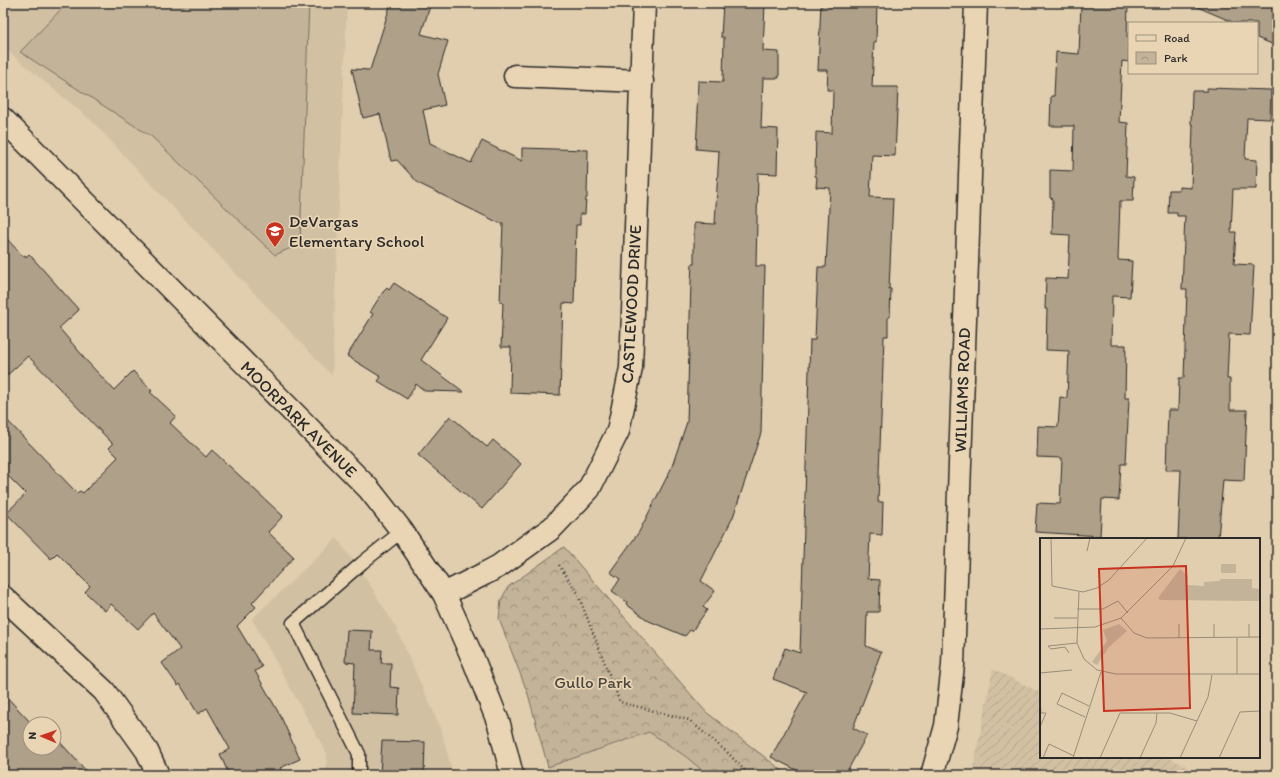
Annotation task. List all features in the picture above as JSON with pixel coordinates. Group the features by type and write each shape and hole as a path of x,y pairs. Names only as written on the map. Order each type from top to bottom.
{"street":[{"name":"CASTLEWOOD DRIVE","path":"444,594 499,566 552,528 589,489 618,431 631,368 644,3"},
{"name":"WILLIAMS ROAD","path":"932,775 946,726 953,665 976,3"},
{"path":"515,76 642,81"},
{"name":"MOORPARK AVENUE","path":"3,119 369,489 402,531 444,594 474,661 499,724 512,775"},
{"path":"3,597 104,691 148,751 158,775"}],"lane":[{"path":"359,775 359,754 293,623 362,563 402,531"}],"path":[{"path":"559,565 577,592 620,702 689,720 728,753 748,775"}],"shaded area":[{"name":"DeVargas Elementary School","path":"3,3 347,3 332,376 91,120 3,47"},
{"path":"337,538 372,588 396,628 441,729 453,775 326,775 327,754 252,619"},
{"path":"993,669 1040,692 1040,758 1170,758 1203,775 972,775"},
{"path":"649,732 685,756 708,775 547,775 548,767"}],"green space":[{"name":"DeVargas Elementary School","path":"67,3 309,3 300,244 275,255 152,137 20,52"},
{"name":"Gullo Park","path":"564,547 706,712 788,775 708,775 685,756 649,732 548,767 528,694 499,619 501,600 508,587"}],"building":[{"path":"391,3 431,3 421,34 448,41 438,74 445,105 423,110 430,143 471,163 482,141 522,161 522,148 588,150 587,198 585,214 580,214 580,225 576,225 574,304 563,303 560,395 510,393 511,347 501,347 503,303 500,302 503,223 499,223 418,183 397,160 391,161 380,114 363,118 352,69 370,70"},
{"path":"723,3 765,3 763,51 779,52 779,78 763,78 761,128 778,129 777,174 758,173 756,266 765,266 761,433 733,517 701,581 715,591 703,607 707,610 692,631 690,630 685,636 649,621 626,604 627,602 612,591 620,579 610,572 639,532 671,469 687,422 691,282 692,264 694,264 694,223 715,224 719,151 696,149 698,81 723,82 724,37 721,37"},
{"path":"821,3 877,3 876,42 874,42 872,87 898,87 895,156 872,155 870,197 893,198 889,289 891,289 890,317 888,317 888,336 884,336 878,502 883,502 882,535 870,534 868,579 880,580 879,612 867,612 866,646 881,652 853,728 867,735 845,775 806,775 771,757 807,692 773,679 785,648 800,653 810,340 815,340 818,267 826,267 830,188 816,187 816,132 832,133 833,90 827,90 828,70 818,70"},
{"path":"1081,3 1128,3 1128,62 1122,61 1119,122 1128,123 1126,176 1134,177 1133,201 1120,201 1118,260 1132,261 1130,297 1112,296 1111,345 1126,345 1125,398 1129,398 1126,464 1121,464 1119,500 1102,499 1100,536 1035,532 1037,503 1060,504 1062,458 1037,457 1038,426 1058,427 1060,397 1067,398 1069,351 1046,350 1046,278 1068,279 1070,235 1052,234 1053,199 1050,198 1050,170 1073,171 1074,126 1050,126 1051,96 1054,96 1056,52 1079,54"},
{"path":"1188,3 1277,3 1277,46 1258,38 1258,22 1233,22"},
{"path":"1207,88 1271,90 1270,119 1247,118 1245,159 1257,160 1256,189 1233,189 1231,232 1236,232 1234,264 1254,265 1250,335 1229,334 1227,379 1230,379 1230,410 1247,410 1244,481 1223,480 1218,538 1178,538 1181,470 1166,470 1168,410 1178,410 1179,378 1184,378 1187,289 1182,289 1185,216 1177,216 1177,213 1168,213 1169,190 1179,190 1179,187 1191,188 1193,125 1191,124 1192,91 1207,91"},
{"path":"3,235 23,256 25,255 26,257 29,254 79,310 59,328 82,356 114,390 133,371 152,391 150,392 176,416 170,423 206,457 212,450 283,516 268,532 294,557 252,603 256,607 237,626 262,667 255,671 281,717 300,759 280,768 284,775 229,775 220,754 230,749 207,708 198,714 180,684 178,686 162,663 180,649 153,613 138,629 111,604 105,611 85,592 90,586 57,553 51,559 6,513 26,494 3,471 3,416 77,493 80,491 83,493 118,457 109,448 113,444 28,356 3,379"},
{"path":"394,283 447,318 421,360 464,392 425,391 416,384 407,399 378,381 381,377 347,356 373,314 370,312 383,292 387,288 389,290"},
{"path":"450,416 487,447 493,440 521,464 482,509 418,455"},
{"path":"347,630 372,631 371,650 382,650 381,663 391,663 390,687 399,688 398,715 353,713 355,663 345,662"},
{"path":"3,693 25,716 22,716 22,756 62,756 62,744 90,775 3,775"},
{"path":"382,741 425,742 424,775 380,775"}],"place":[{"name":"DeVargas Elementary School","path":"275,248"}]}
